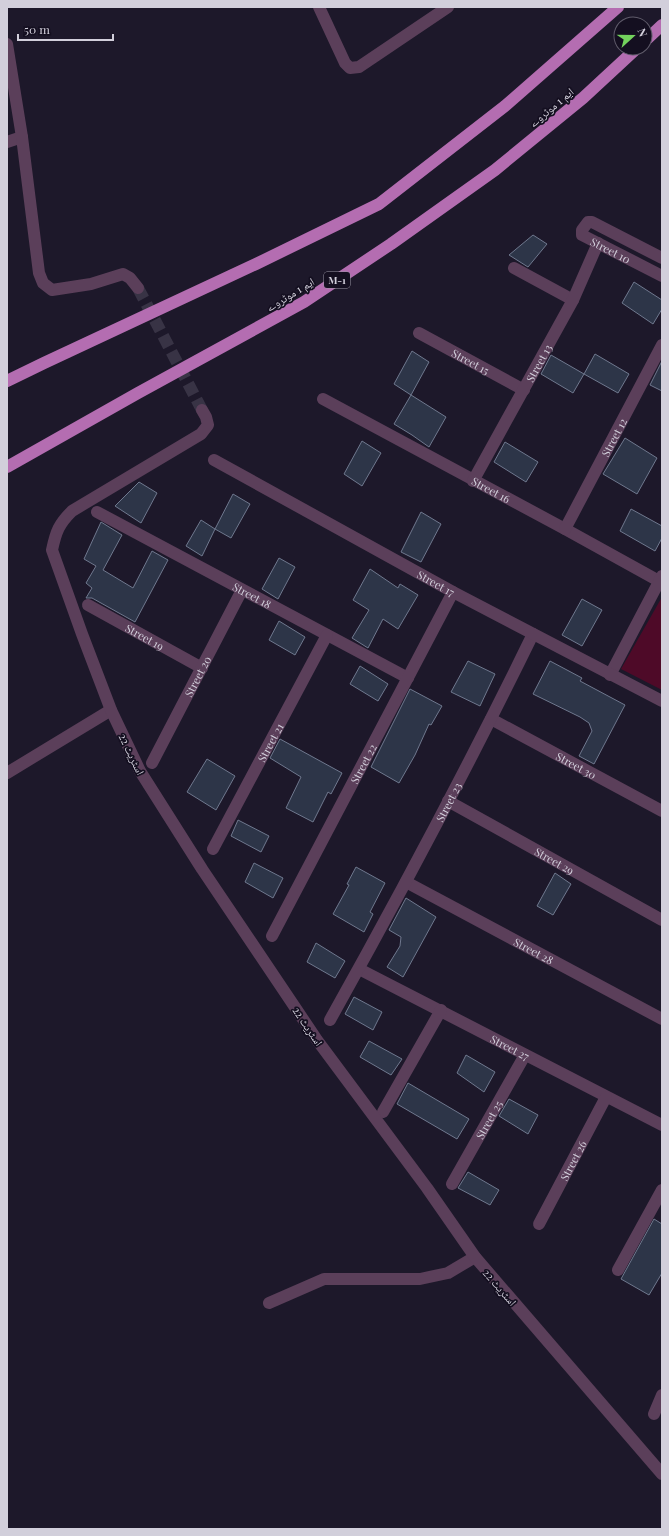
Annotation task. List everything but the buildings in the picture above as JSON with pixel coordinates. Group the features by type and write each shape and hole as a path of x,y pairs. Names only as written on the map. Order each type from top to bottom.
{"highway":[{"path":"7,381 256,264 379,204 505,106 618,7"},
{"path":"653,33 662,25"},
{"name":"ایم 1 موٹروے","path":"7,467 304,302 391,244 495,170 583,98 628,56"}],"street":[{"path":"319,7 345,62 350,68 359,68 448,7"},
{"path":"7,44 22,137 39,273 43,283 52,290 91,284 123,274 130,278 138,288"},
{"path":"7,142 22,137"},
{"name":"Street 10","path":"662,258 592,222 588,222 582,230 582,234 662,276"},
{"name":"Street 13","path":"473,480 573,300 598,243"},
{"path":"514,268 573,300"},
{"name":"Street 15","path":"419,333 524,390"},
{"name":"Street 12","path":"565,529 662,345"},
{"name":"Street 16","path":"323,399 661,579"},
{"name":"اسٹریٹ 22","path":"202,410 208,425 201,434 72,511 60,523 54,538 52,550 111,710 140,771 202,869 317,1040 427,1188 475,1257 662,1474"},
{"name":"Street 17","path":"214,460 453,592 662,701"},
{"name":"Street 18","path":"97,512 408,678"},
{"path":"610,675 661,579"},
{"name":"Street 20","path":"152,763 242,590"},
{"name":"Street 22","path":"272,936 453,592"},
{"name":"Street 19","path":"88,605 202,668"},
{"name":"Street 23","path":"330,1020 406,882 491,719 533,634"},
{"name":"Street 21","path":"213,849 327,635"},
{"path":"7,773 111,710"},
{"name":"Street 30","path":"491,719 662,811"},
{"name":"Street 29","path":"448,801 662,920"},
{"name":"Street 28","path":"406,882 662,1019"},
{"name":"Street 27","path":"359,969 662,1125"},
{"path":"383,1112 440,1010"},
{"name":"Street 25","path":"452,1184 525,1055"},
{"name":"Street 26","path":"539,1224 606,1097"},
{"path":"618,1270 662,1190"},
{"path":"269,1303 324,1279 420,1279 448,1273 475,1257"},
{"path":"658,1416 654,1409 662,1395"}],"shaded area":[{"path":"662,597 662,690 621,669"}],"tunnel":[{"path":"138,288 202,410"}]}
